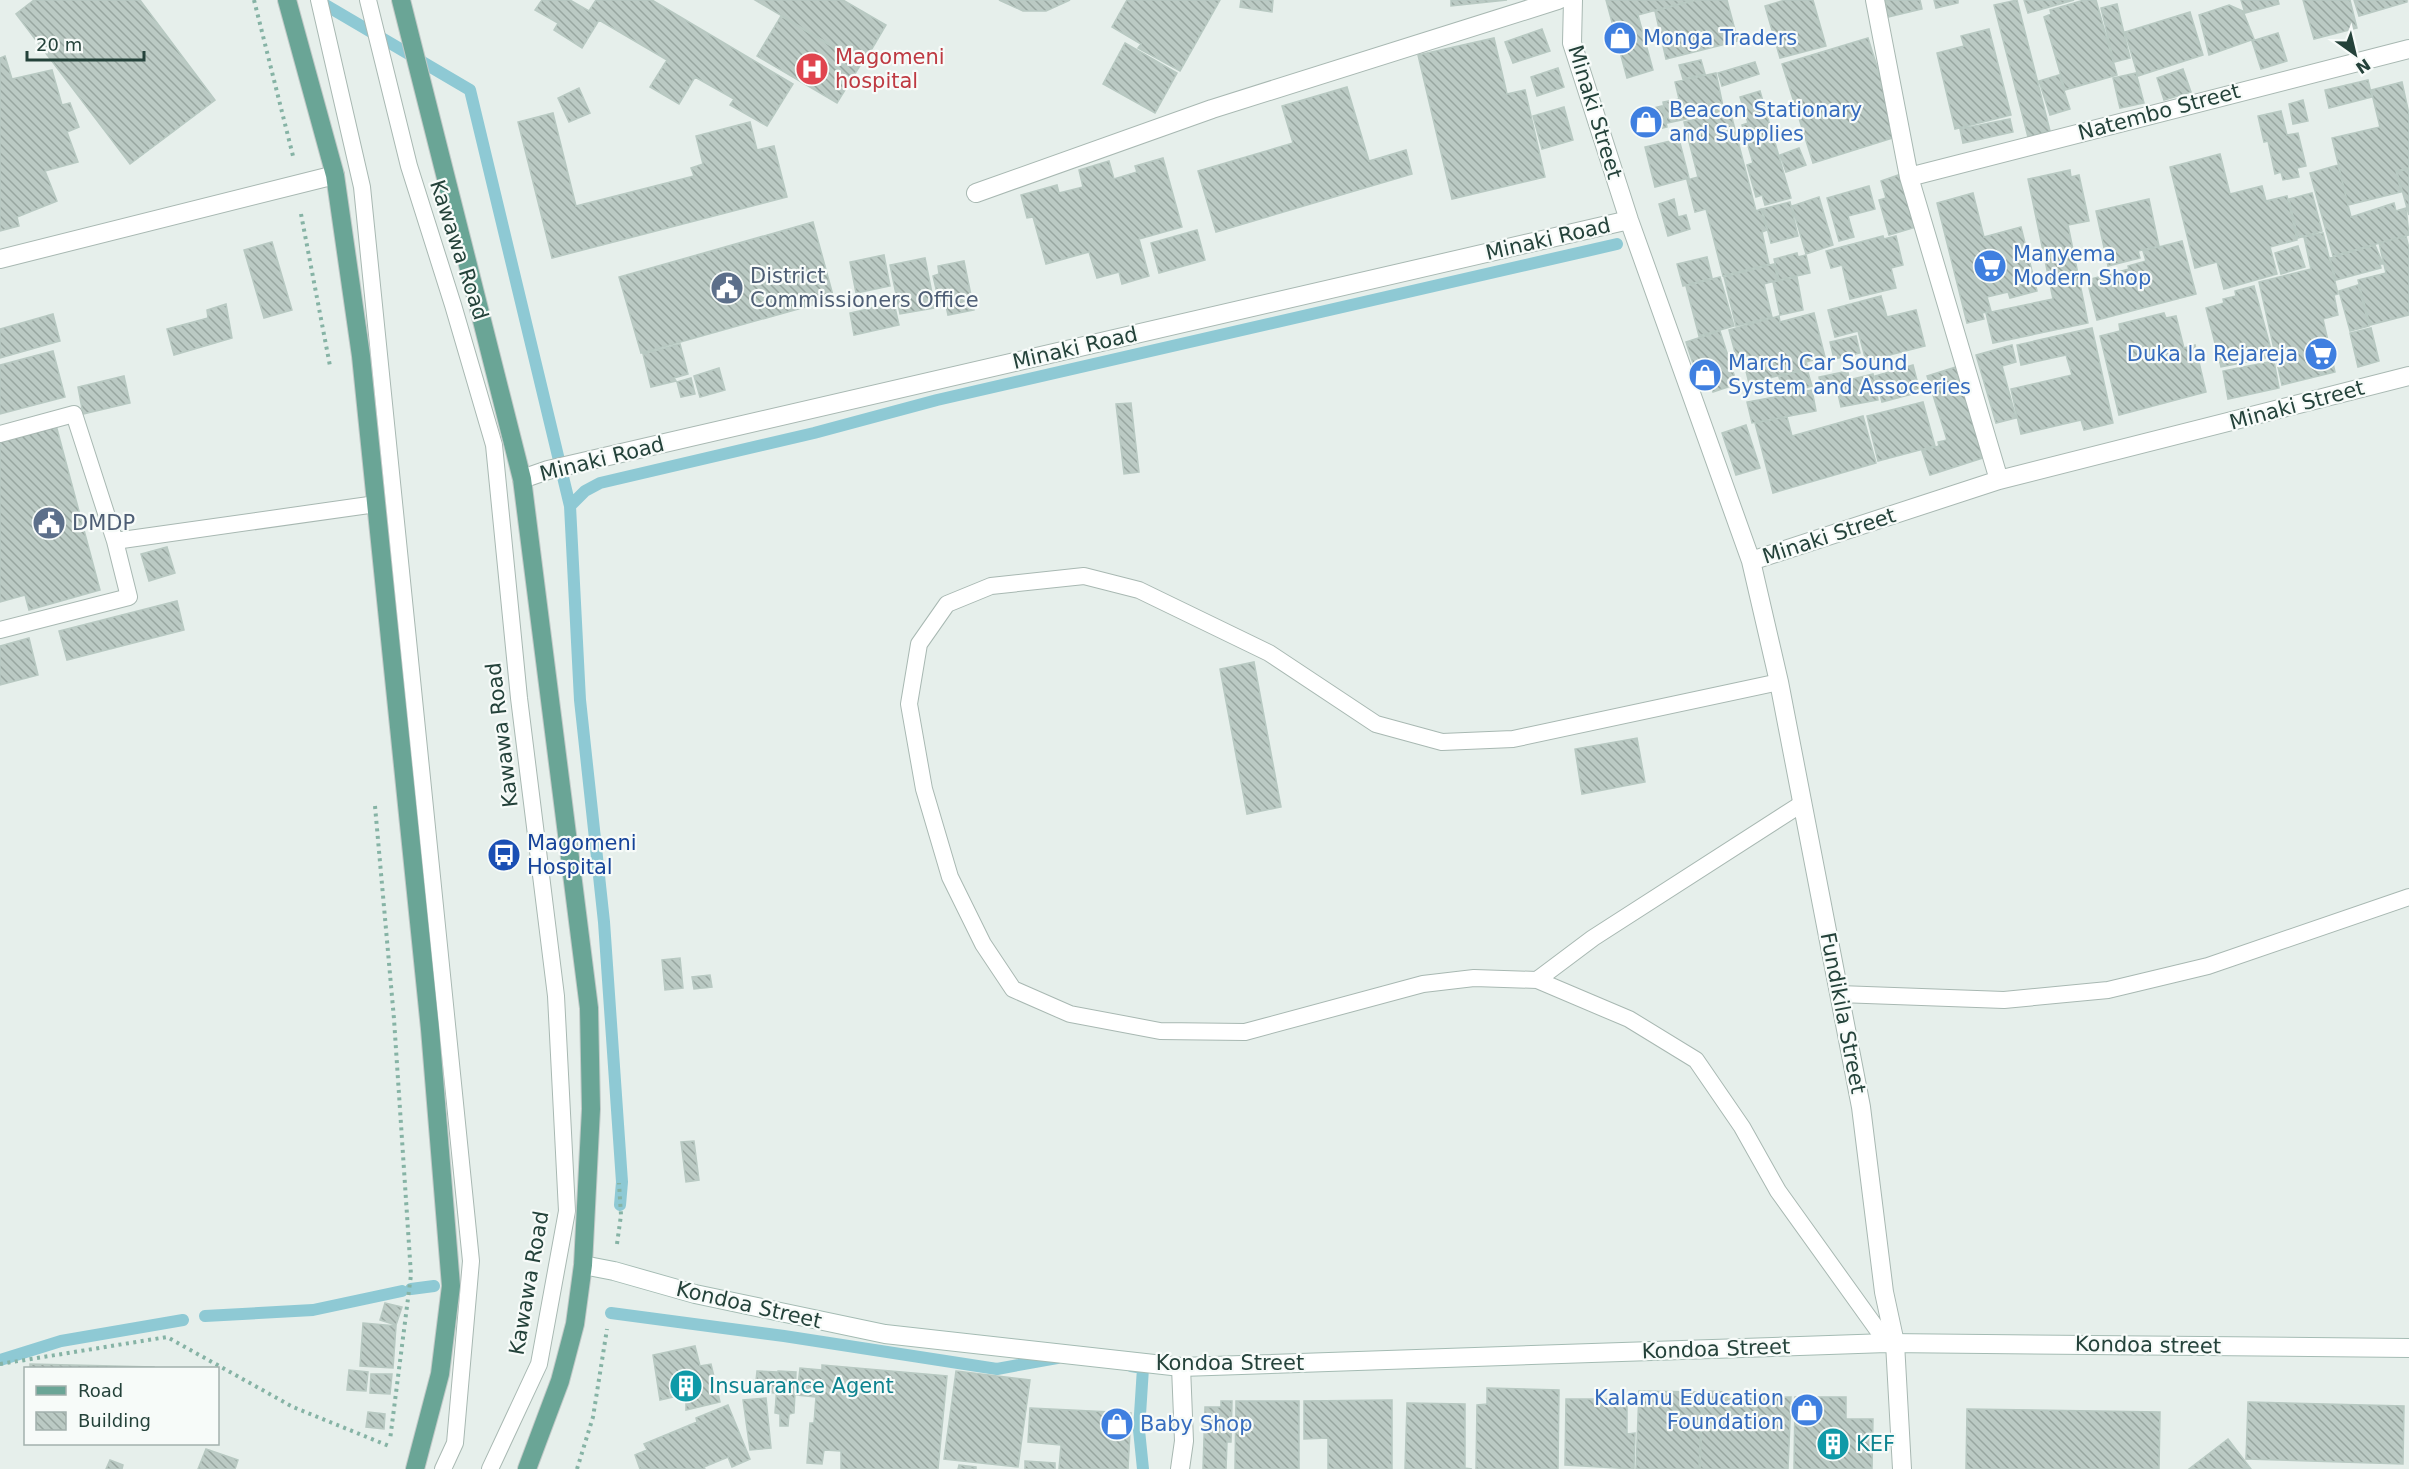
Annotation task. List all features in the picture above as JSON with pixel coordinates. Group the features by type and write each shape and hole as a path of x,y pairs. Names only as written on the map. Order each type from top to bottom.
{"main road":[{"path":"287,0 335,175 361,356 430,1029 451,1286 440,1374 415,1469"},
{"name":"Kawawa Road","path":"401,0 522,479 589,1008 591,1109 583,1265 575,1324 560,1381 527,1469"}],"street":[{"path":"976,193 1212,109 1558,0"},
{"name":"Minaki Street","path":"1573,0 1572,43 1629,220 1750,561 1999,480 2409,376"},
{"path":"1875,0 1909,177 1999,480"},
{"name":"Natembo Street","path":"1909,177 2409,49"},
{"path":"0,259 335,175"},
{"name":"Minaki Road","path":"522,479 548,470 1629,220"},
{"name":"Fundikila Street","path":"1750,561 1779,682 1861,1107 1891,1343 1902,1469"},
{"name":"Kondoa Street","path":"583,1265 695,1294 885,1334 1181,1367 1891,1343"},
{"name":"Kondoa street","path":"1891,1343 2409,1348"},
{"path":"1180,1469 1184,1441 1181,1367"}],"lane":[{"path":"320,0 362,187 471,1261 455,1443 443,1469"},
{"name":"Kawawa Road","path":"368,0 409,166 494,445 519,698 556,996 567,1211 539,1364 490,1469"},
{"path":"0,434 74,414 115,541 129,597 0,630"},
{"path":"115,541 376,504"},
{"path":"1779,682 1513,739 1442,742 1376,724 1249,642 1139,590 1084,576 991,586 947,604 919,644 909,704 924,789 950,877 983,944 1013,988 1070,1014 1115,1023 1160,1031 1245,1032 1423,984 1474,978 1537,980 1629,1019 1696,1060 1742,1127 1778,1191 1891,1343"},
{"path":"1537,980 1593,938 1803,803"},
{"path":"1839,994 2004,1000 2108,990 2208,966 2409,897"}],"path":[{"path":"254,0 300,185 301,221 332,376"},
{"path":"0,1364 167,1336 293,1407 389,1446 411,1275 394,1019 374,798"}],"building":[{"path":"34,0 140,0 215,100 130,164 16,14"},
{"path":"542,0 570,0 589,11 596,0 652,0 793,84 767,126 730,105 734,99 695,77 679,104 650,87 667,60 599,20 582,48 554,30 558,23 535,10"},
{"path":"755,0 843,0 886,25 863,64"},
{"path":"999,0 1070,0 1046,11 1023,11"},
{"path":"1127,0 1220,0 1180,71 1138,48 1141,44 1112,27"},
{"path":"1241,0 1273,0 1272,12 1240,7"},
{"path":"1451,0 1507,0 1451,6"},
{"path":"1606,0 1693,0 1638,15 1653,70 1627,78"},
{"path":"1697,0 1727,0 1738,41 1666,59 1655,11"},
{"path":"1785,0 1813,0 1826,46 1780,58 1765,6"},
{"path":"1885,0 1920,0 1922,9 1888,17"},
{"path":"1934,0 1958,0 1958,3 1936,8"},
{"path":"2017,0 2050,131 2028,137 1994,5"},
{"path":"2024,0 2074,0 2028,13"},
{"path":"2084,0 2096,0 2117,75 2065,90 2044,17 2051,14 2050,10"},
{"path":"2241,0 2278,0 2279,4 2245,13"},
{"path":"2303,0 2350,0 2357,28 2314,39"},
{"path":"2354,0 2407,0 2407,2 2359,16"},
{"path":"2117,4 2130,58 2114,62 2101,8"},
{"path":"2229,5 2243,11 2254,39 2209,55 2199,15"},
{"path":"2190,12 2203,55 2138,76 2125,32"},
{"path":"781,16 861,64 837,103 757,56"},
{"path":"1542,29 1550,51 1513,63 1505,42"},
{"path":"1989,29 2011,115 1955,129 1937,53 1964,46 1961,36"},
{"path":"2278,33 2287,61 2261,69 2252,41"},
{"path":"1494,38 1507,94 1525,90 1545,177 1452,199 1418,55"},
{"path":"1868,38 1899,136 1813,163 1782,64"},
{"path":"1125,43 1177,73 1155,113 1103,84"},
{"path":"5,56 12,79 52,70 62,105 70,103 79,127 67,132 78,162 45,171 57,201 17,217 19,226 0,231 0,58"},
{"path":"1701,60 1705,74 1683,79 1679,65"},
{"path":"1755,62 1759,74 1722,86 1718,73"},
{"path":"1558,68 1564,87 1537,96 1531,77"},
{"path":"2183,69 2191,92 2164,100 2157,78"},
{"path":"1716,73 1724,111 1667,123 1663,102 1679,99 1675,82"},
{"path":"2136,73 2144,103 2120,108 2113,78"},
{"path":"2059,75 2070,109 2050,115 2039,81"},
{"path":"2368,80 2372,97 2329,108 2325,90"},
{"path":"2402,82 2409,114 2409,168 2396,171 2401,192 2348,205 2332,138 2380,127 2371,90"},
{"path":"1347,87 1369,161 1406,150 1412,174 1216,232 1198,171 1293,143 1282,106"},
{"path":"579,88 590,113 569,122 558,98"},
{"path":"1760,91 1791,198 1765,205 1762,195 1756,197 1747,165 1753,163 1742,125 1748,123 1740,97"},
{"path":"2303,100 2308,121 2293,124 2289,104"},
{"path":"1662,106 1667,127 1646,132 1641,111"},
{"path":"1564,107 1573,140 1542,149 1533,116"},
{"path":"1730,110 1756,211 1761,209 1767,230 1762,232 1769,264 1723,276 1706,209 1695,212 1687,180 1698,177 1684,122"},
{"path":"2281,111 2287,135 2298,133 2306,166 2297,168 2299,177 2283,180 2281,172 2275,174 2268,141 2264,142 2258,116"},
{"path":"553,113 576,206 694,176 691,168 703,164 696,136 750,122 757,150 774,146 787,197 552,258 518,122"},
{"path":"2010,119 2013,132 1963,143 1960,129"},
{"path":"1679,139 1689,178 1655,187 1645,147"},
{"path":"1799,148 1806,165 1786,172 1780,155"},
{"path":"2220,154 2230,194 2262,186 2266,201 2287,196 2297,240 2270,247 2277,274 2224,289 2217,262 2195,268 2170,167"},
{"path":"1163,158 1182,227 1139,239 1149,276 1122,284 1119,272 1097,278 1089,252 1046,264 1033,217 1027,218 1021,195 1057,185 1059,193 1083,187 1079,170 1109,161 1114,179 1137,172 1135,166"},
{"path":"2338,165 2351,217 2394,203 2396,211 2406,208 2409,235 2333,256 2310,173"},
{"path":"2409,169 2409,215 2397,172"},
{"path":"2070,170 2071,177 2079,175 2089,221 2068,225 2088,323 1993,343 1986,313 2053,299 2028,179"},
{"path":"1901,174 1916,227 1889,235 1879,200 1886,198 1881,181"},
{"path":"1869,186 1875,209 1848,216 1854,237 1839,241 1827,198"},
{"path":"1973,193 1984,237 2021,227 2037,291 2010,298 2008,292 1987,297 1991,311 1982,313 1984,319 1967,323 1937,203"},
{"path":"2312,193 2322,231 2298,238 2289,199"},
{"path":"1819,197 1833,245 1806,254 1792,206"},
{"path":"1674,199 1678,217 1686,215 1690,229 1668,236 1659,204"},
{"path":"2149,199 2159,246 2138,251 2140,258 2108,266 2096,211"},
{"path":"1790,202 1798,236 1771,243 1762,209"},
{"name":"District Commissioners Office","path":"813,222 834,299 641,353 619,277"},
{"path":"1197,230 1205,260 1159,273 1151,243"},
{"path":"2323,233 2338,294 2334,295 2338,315 2323,319 2335,372 2282,385 2259,282 2311,269 2304,237"},
{"path":"1883,236 1884,239 1896,236 1903,265 1891,268 1896,288 1850,299 1842,265 1831,268 1826,251"},
{"path":"2406,236 2409,248 2409,315 2370,325 2358,280 2386,273 2379,243"},
{"path":"2182,241 2196,294 2097,320 2087,280 2129,269 2128,266 2146,261 2143,251"},
{"path":"272,242 292,310 264,318 244,250"},
{"path":"2375,245 2383,264 2380,264 2381,268 2336,280 2330,258"},
{"path":"2298,246 2305,267 2281,274 2275,253"},
{"path":"1797,253 1798,257 1806,255 1810,273 1779,280 1774,259"},
{"path":"884,255 890,286 856,293 850,262"},
{"path":"1707,257 1712,278 1683,286 1677,264"},
{"path":"925,258 935,308 900,314 890,265"},
{"path":"964,261 974,310 948,315 945,301 939,302 933,276 939,274 938,266"},
{"path":"1774,264 1778,280 1764,284 1772,317 1736,326 1724,277"},
{"path":"1720,277 1734,326 1699,336 1686,286"},
{"path":"1797,277 1803,310 1780,315 1773,282"},
{"path":"2358,285 2369,326 2350,331 2339,291"},
{"path":"2254,286 2273,357 2221,367 2206,308 2224,303 2223,299 2236,296 2235,291"},
{"path":"1881,296 1887,317 1916,310 1925,346 1866,361 1858,331 1835,337 1828,310"},
{"path":"894,303 899,325 854,335 850,313"},
{"path":"226,304 232,338 174,355 167,329 208,318 207,310"},
{"path":"1814,313 1825,357 1806,362 1808,368 1749,383 1744,363 1738,364 1729,330 1779,316 1780,322"},
{"path":"2164,313 2166,318 2176,316 2184,348 2195,345 2206,392 2119,415 2100,336 2120,331 2119,324"},
{"path":"53,314 60,341 0,358 0,329"},
{"path":"2092,328 2113,423 2084,430 2081,420 2021,434 2011,389 2072,375 2066,355 2021,365 2017,345"},
{"path":"2371,328 2379,361 2358,367 2350,333"},
{"path":"1720,331 1737,384 1713,392 1708,376 1698,379 1686,342"},
{"path":"1856,336 1860,353 1834,359 1830,342"},
{"path":"680,344 688,374 674,378 676,381 651,387 643,354"},
{"path":"2012,345 2016,362 2002,366 2016,418 1996,423 1976,355"},
{"path":"53,351 65,397 0,414 0,365"},
{"path":"2274,361 2279,388 2228,399 2223,371"},
{"path":"1913,365 1920,392 1882,402 1875,376"},
{"path":"1959,366 1986,457 1930,475 1922,451 1939,446 1938,442 1947,440 1927,376"},
{"path":"719,368 725,390 700,397 694,376"},
{"path":"1807,369 1812,386 1784,394 1779,377"},
{"path":"1848,371 1849,380 1873,374 1878,400 1841,407 1836,385 1821,388 1819,377"},
{"path":"124,376 130,403 83,414 78,387"},
{"path":"691,378 695,394 681,397 677,382"},
{"path":"1812,390 1816,411 1752,423 1747,402"},
{"path":"1923,402 1935,446 1878,461 1867,416"},
{"path":"1131,403 1139,472 1124,474 1116,404"},
{"path":"1863,416 1876,463 1773,493 1755,423 1787,417 1792,436"},
{"name":"DMDP","path":"56,425 100,590 29,610 25,595 0,602 0,440"},
{"path":"1746,425 1760,468 1736,475 1722,433"},
{"path":"167,547 175,573 149,581 141,554"},
{"path":"177,601 184,630 67,660 59,631"},
{"path":"29,638 38,675 0,685 0,646"},
{"path":"1254,662 1281,807 1247,814 1220,669"},
{"path":"1637,738 1645,782 1582,794 1575,749"},
{"path":"680,958 683,988 665,990 662,960"},
{"path":"710,975 712,987 694,989 692,977"},
{"path":"694,1141 699,1180 686,1182 681,1142"},
{"path":"385,1303 402,1307 396,1325 380,1320"},
{"path":"363,1323 396,1326 393,1368 360,1366"},
{"name":"Insuarance Agent","path":"695,1346 700,1366 711,1364 720,1402 686,1410 686,1394 660,1400 653,1355"},
{"path":"30,1364 154,1367 30,1367"},
{"path":"822,1365 947,1376 938,1469 841,1469 841,1451 824,1450 822,1464 807,1463 810,1423 814,1423 816,1397 797,1395 800,1368 822,1370"},
{"path":"349,1370 368,1372 366,1391 347,1390"},
{"path":"757,1371 777,1372 774,1393 755,1391"},
{"path":"778,1371 796,1372 794,1413 789,1414 788,1426 780,1426 780,1414 775,1413"},
{"path":"956,1371 1030,1380 1018,1467 944,1459"},
{"path":"371,1374 392,1374 390,1394 370,1393"},
{"path":"1487,1388 1559,1390 1558,1469 1476,1469 1477,1405 1487,1404"},
{"path":"1639,1391 1702,1392 1699,1469 1636,1469"},
{"path":"1709,1391 1728,1392 1727,1398 1791,1397 1788,1469 1700,1469 1703,1396 1708,1397"},
{"name":"KEF","path":"1795,1397 1846,1397 1846,1419 1873,1419 1872,1469 1794,1469"},
{"path":"766,1398 771,1448 750,1450 743,1400"},
{"path":"1566,1399 1627,1399 1627,1434 1635,1433 1634,1469 1565,1465"},
{"path":"1392,1400 1392,1469 1328,1469 1328,1438 1304,1439 1304,1401"},
{"path":"1221,1401 1232,1401 1231,1442 1227,1442 1226,1469 1203,1469 1205,1407 1221,1407"},
{"path":"1236,1401 1299,1401 1299,1469 1235,1469"},
{"path":"2248,1402 2404,1406 2403,1464 2246,1459"},
{"path":"1407,1403 1465,1404 1465,1468 1472,1469 1405,1469"},
{"path":"728,1405 750,1459 732,1467 728,1457 704,1467 705,1469 640,1469 635,1455 647,1450 644,1444 697,1422 696,1418"},
{"path":"1030,1408 1131,1413 1128,1469 1059,1469 1061,1445 1028,1442"},
{"path":"1967,1409 2160,1412 2159,1469 1966,1469"},
{"path":"368,1412 385,1414 384,1429 366,1427"},
{"path":"2228,1439 2251,1469 2189,1469"},
{"path":"206,1449 238,1460 235,1469 198,1469"},
{"path":"110,1460 123,1465 122,1469 106,1469"},
{"path":"1025,1461 1055,1463 1055,1469 1025,1469"},
{"path":"959,1465 976,1467 976,1469 958,1469"}],"waterway":[{"path":"317,0 470,90 570,506 580,700 604,922 622,1182 620,1205"},
{"path":"570,506 585,491 600,483 814,433 937,400 1617,244"},
{"path":"411,1289 434,1286"},
{"path":"205,1316 313,1310 402,1291"},
{"path":"611,1313 784,1336 997,1369 1057,1358"},
{"path":"0,1360 61,1341 183,1320"},
{"path":"1131,1366 1143,1368 1139,1430 1143,1469"}],"place":[{"name":"Monga Traders","path":"1620,38"},
{"name":"Magomeni hospital","path":"812,69"},
{"name":"Beacon Stationary and Supplies","path":"1646,122"},
{"name":"Manyema Modern Shop","path":"1990,266"},
{"name":"District Commissioners Office","path":"727,288"},
{"name":"Duka la Rejareja","path":"2321,354"},
{"name":"March Car Sound System and Assoceries","path":"1705,375"},
{"name":"DMDP","path":"49,523"},
{"name":"Magomeni Hospital","path":"504,855"},
{"name":"Insuarance Agent","path":"686,1386"},
{"name":"Kalamu Education Foundation","path":"1807,1410"},
{"name":"Baby Shop","path":"1117,1424"},
{"name":"KEF","path":"1833,1444"}]}
